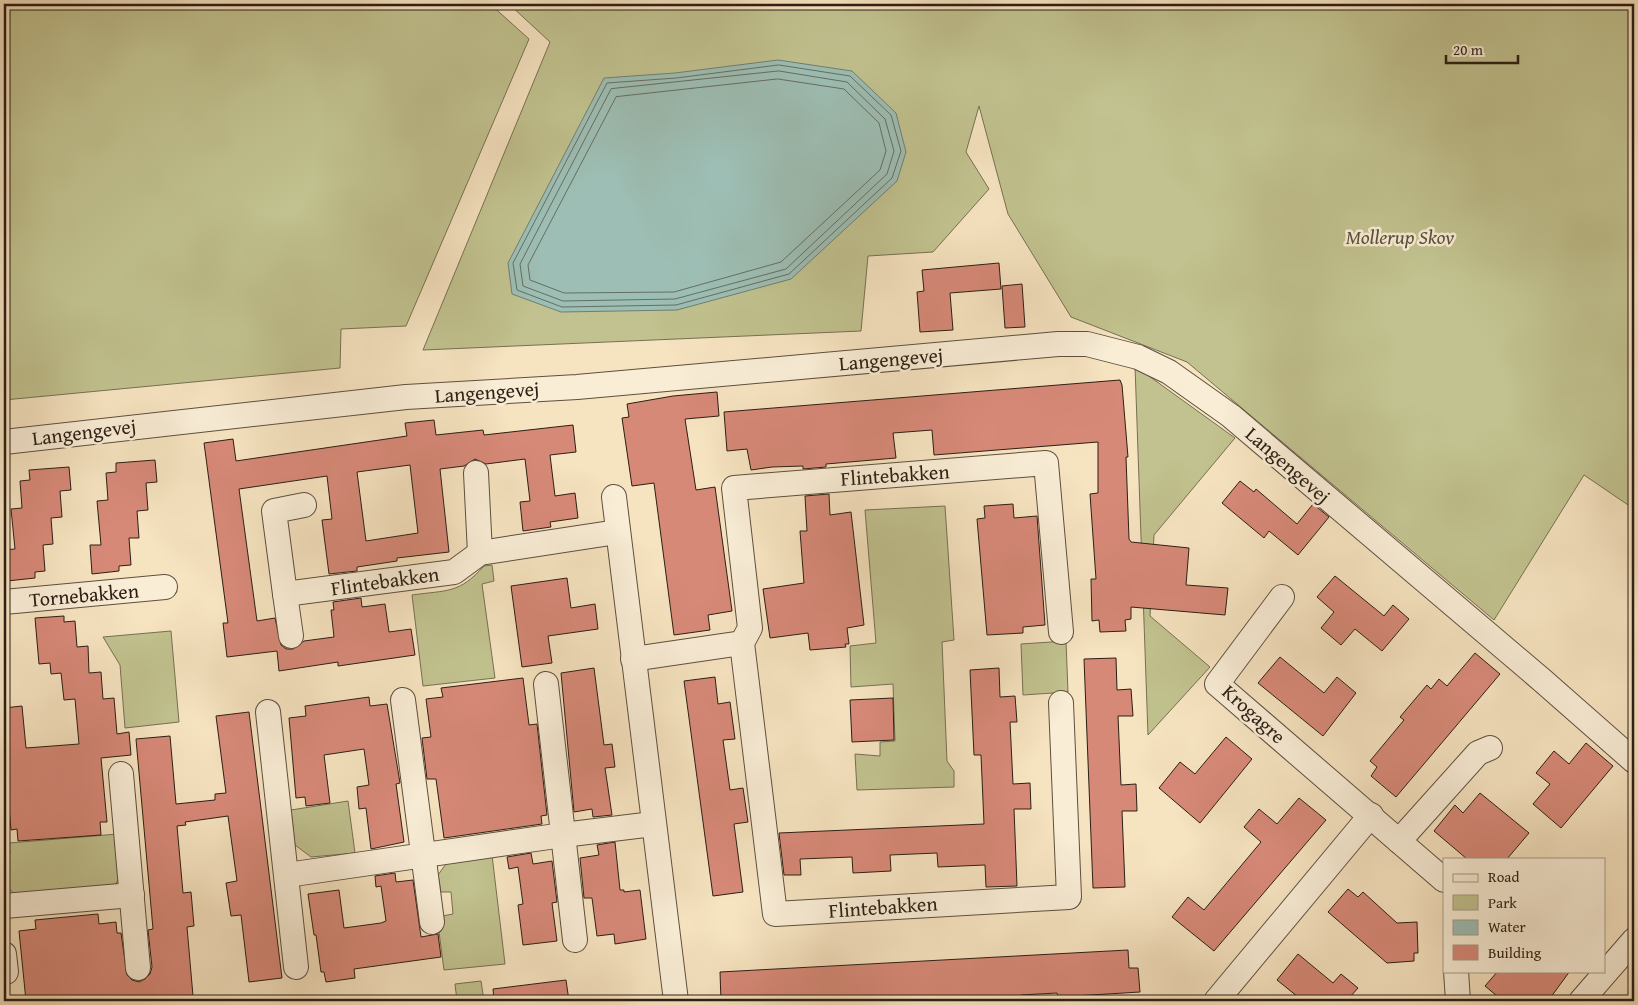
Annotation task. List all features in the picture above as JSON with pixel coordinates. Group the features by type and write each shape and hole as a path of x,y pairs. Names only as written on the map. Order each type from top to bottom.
{"street":[{"name":"Langengevej","path":"4,442 406,397 577,386 1058,344 1087,344 1138,357 1169,372 1231,416 1544,681 1634,761"},
{"name":"Flintebakken","path":"1060,632 1046,463 734,488 750,628 742,644 775,914 1069,896 1061,703"},
{"path":"476,472 480,553"},
{"path":"614,497 676,1001"},
{"path":"291,636 274,510 304,506"},
{"name":"Flintebakken","path":"284,594 454,572 480,553 617,532"},
{"name":"Tornebakken","path":"4,602 165,587"},
{"name":"Krogagre","path":"1282,597 1217,684 1443,879"},
{"path":"633,659 742,644"},
{"path":"546,684 575,940"},
{"path":"404,700 432,922"},
{"path":"268,712 296,967"},
{"path":"1399,841 1478,753 1490,748"},
{"path":"121,774 138,968"},
{"path":"1216,1001 1371,815"},
{"path":"287,875 563,834 653,824"},
{"path":"4,906 132,895"},
{"path":"1581,1001 1634,940"},
{"path":"1456,972 1458,1001"}],"green space":[{"path":"4,4 490,4 529,39 406,326 341,329 340,368 4,400"},
{"name":"Mollerup Skov","path":"509,4 1634,4 1634,509 1584,475 1494,620 1187,362 1071,317 1008,214 979,106 966,152 989,189 933,252 868,256 861,331 423,350 550,42"},
{"path":"1135,366 1235,438 1154,535 1150,616 1210,667 1148,735"},
{"path":"945,506 954,640 942,642 947,761 954,771 954,787 857,790 855,754 880,756 880,742 895,741 893,684 851,687 850,646 876,643 865,510"},
{"path":"492,565 494,581 482,584 495,678 423,686 412,595 452,589 467,582 484,566"},
{"path":"171,631 179,722 125,728 120,665 103,637"},
{"path":"1066,641 1068,692 1023,695 1021,644"},
{"path":"348,801 355,853 311,857 295,845 291,810"},
{"path":"118,834 123,872 113,888 19,897 5,886 4,855 10,854 9,843"},
{"path":"492,855 505,964 444,970 437,917 453,914 451,892 441,892 438,875 448,861"},
{"path":"481,981 484,1001 457,1001 455,984"}],"water":[{"path":"778,60 852,71 896,113 906,152 897,181 791,279 677,310 561,312 512,294 508,263 604,78 675,73"}],"building":[{"path":"999,263 1001,289 950,293 953,330 920,332 917,292 924,291 922,270"},
{"path":"1022,284 1025,327 1005,328 1002,286"},
{"path":"1120,380 1128,457 1126,457 1129,539 1131,542 1189,548 1186,585 1228,588 1225,615 1131,607 1131,619 1125,620 1126,631 1100,632 1099,620 1092,621 1091,579 1096,579 1090,494 1098,493 1098,442 934,455 932,430 893,433 896,458 826,464 826,467 803,469 803,466 751,470 747,449 727,451 724,412"},
{"path":"717,392 719,416 685,419 696,490 715,487 732,611 708,615 710,630 674,635 654,483 632,486 622,418 629,417 627,404 673,396"},
{"path":"434,420 436,435 483,430 484,435 573,425 576,452 550,455 555,496 575,493 578,518 550,522 551,527 523,531 520,502 530,501 525,459 486,464 475,459 464,466 440,469 449,552 397,558 397,561 357,567 357,571 329,574 322,520 332,519 327,476 239,489 257,621 275,618 281,645 286,649 293,649 304,641 334,637 331,610 334,610 333,602 361,598 362,607 385,604 389,632 411,629 415,655 338,666 338,662 279,671 277,651 227,657 223,623 228,623 204,443 233,439 236,461 407,436 405,423","holes":["410,465 418,533 366,541 357,472"]},
{"path":"155,460 157,482 146,483 148,510 137,511 139,538 129,538 131,565 119,566 119,571 92,574 90,545 101,545 97,501 108,500 106,473 116,472 116,463"},
{"path":"69,467 71,490 60,491 62,517 51,518 53,544 43,545 45,571 35,572 35,578 7,581 4,550 15,549 11,509 22,508 20,481 30,480 29,470"},
{"path":"1240,481 1254,492 1256,489 1297,524 1313,504 1329,517 1298,555 1269,531 1264,538 1222,503"},
{"path":"829,494 830,515 851,512 864,625 847,628 849,644 845,644 846,647 810,650 808,633 770,638 763,589 804,583 800,531 807,531 805,496"},
{"path":"1013,504 1014,518 1037,516 1045,625 1023,627 1023,633 987,635 977,519 985,518 984,506"},
{"path":"1335,576 1384,616 1393,605 1409,619 1382,651 1355,629 1341,645 1321,628 1334,612 1317,597"},
{"path":"567,578 571,608 595,604 598,629 548,636 552,663 522,667 511,586"},
{"path":"64,616 64,622 75,621 77,647 88,646 89,673 101,672 103,699 114,698 117,734 129,732 131,755 101,758 107,822 100,822 101,835 18,841 17,829 11,830 4,755 4,708 22,706 26,748 79,744 75,699 64,700 61,673 51,674 50,663 39,664 35,618"},
{"path":"1475,653 1500,674 1396,797 1371,776 1377,767 1370,761 1404,720 1400,717 1427,685 1431,689 1439,679 1447,686"},
{"path":"1280,657 1324,693 1337,677 1356,693 1323,736 1258,683"},
{"path":"1116,658 1117,690 1131,689 1133,716 1118,716 1121,785 1136,784 1137,811 1122,811 1125,887 1093,888 1084,659"},
{"path":"594,668 604,745 612,744 615,767 605,768 612,815 593,817 592,809 574,812 561,673"},
{"path":"999,668 1000,697 1015,696 1017,722 1010,722 1013,784 1030,783 1031,809 1014,809 1017,886 986,887 985,865 938,867 937,853 890,855 891,871 853,873 852,857 800,859 801,875 784,875 779,833 984,824 981,755 974,755 970,670"},
{"path":"715,677 718,704 730,702 735,739 723,740 730,790 743,788 748,822 734,824 743,892 713,896 684,681"},
{"path":"523,678 529,725 537,724 547,815 541,816 542,824 444,838 436,779 427,779 422,738 431,737 426,699 443,697 441,688"},
{"path":"369,697 370,706 387,704 400,783 396,784 404,842 371,849 366,808 359,809 357,787 369,785 364,749 324,755 330,803 306,806 305,797 296,798 289,718 306,716 305,706"},
{"path":"893,698 894,740 852,742 850,700"},
{"path":"249,712 282,978 249,982 241,915 231,916 226,883 237,881 228,816 185,822 186,825 177,826 183,893 191,892 194,926 187,927 193,996 153,1001 26,1001 19,931 36,929 35,920 98,914 99,924 116,922 117,933 121,933 127,975 132,980 139,982 150,974 152,967 148,930 153,929 136,739 170,736 176,804 215,800 215,794 226,793 216,716"},
{"path":"1226,737 1252,759 1200,823 1159,788 1180,762 1195,774"},
{"path":"1586,743 1613,766 1561,828 1533,804 1550,784 1536,773 1554,751 1569,764"},
{"path":"1480,793 1529,833 1508,858 1466,858 1434,831 1455,805 1463,813"},
{"path":"1299,798 1326,820 1214,951 1172,917 1188,897 1204,910 1261,842 1244,827 1259,809 1277,824"},
{"path":"615,842 620,890 624,890 624,892 640,890 646,939 615,944 614,934 597,936 592,898 584,898 580,858 599,855 597,845"},
{"path":"531,853 533,864 552,861 557,902 552,903 557,941 523,945 518,905 523,904 518,867 509,869 507,857"},
{"path":"395,873 396,882 413,880 421,937 438,934 441,957 354,969 355,978 326,982 324,972 321,972 308,894 339,890 344,928 381,923 386,921 381,886 376,887 375,876"},
{"path":"1348,889 1358,897 1363,892 1397,923 1417,922 1418,953 1414,953 1414,961 1387,963 1328,912"},
{"path":"1128,950 1129,968 1138,968 1140,992 1058,997 1057,993 1021,995 1022,999 988,1001 988,997 952,998 952,1001 721,1001 720,972"},
{"path":"1298,954 1333,983 1341,974 1358,988 1350,997 1356,1001 1303,1001 1277,980"},
{"path":"1497,972 1569,972 1548,1001 1503,1001 1485,986"},
{"path":"566,980 569,1001 494,1001 493,989"}]}
